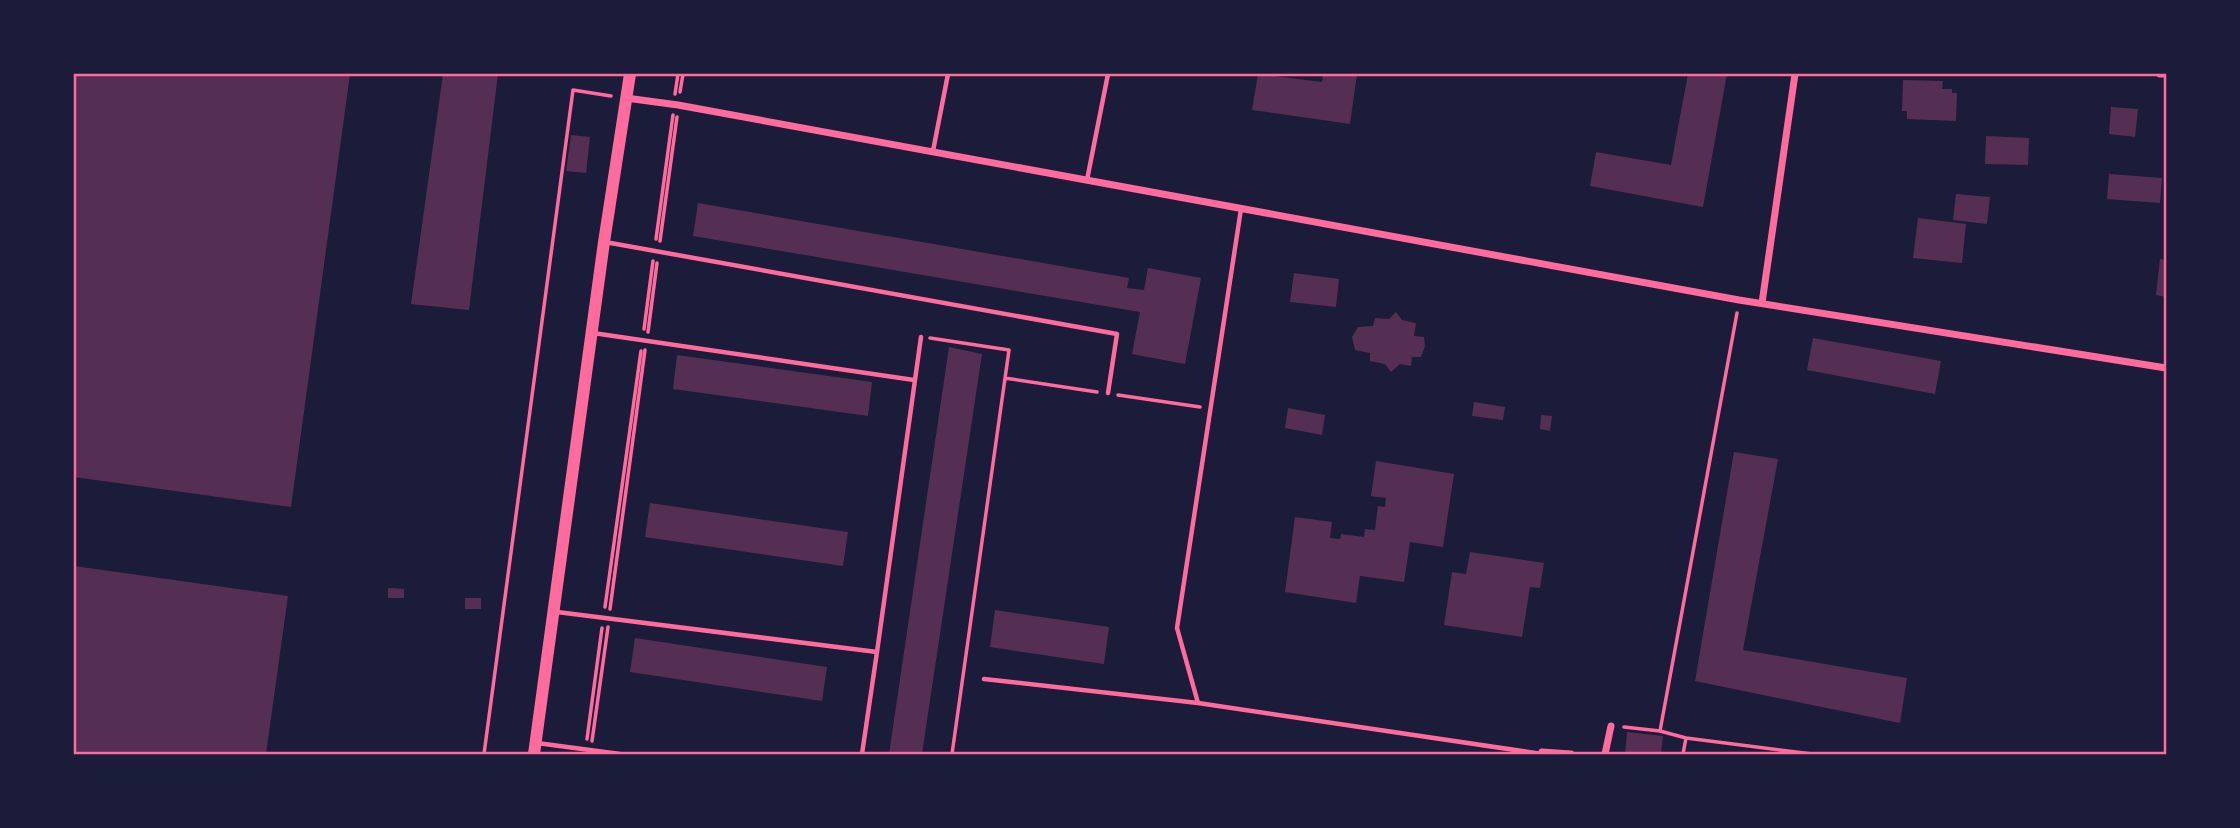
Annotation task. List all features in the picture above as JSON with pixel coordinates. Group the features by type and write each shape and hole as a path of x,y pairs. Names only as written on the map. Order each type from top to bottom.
{"street":[{"path":"535,748 604,242 630,74"},
{"path":"1762,303 1795,74"},
{"path":"2160,74 2166,74"},
{"path":"626,99 676,105 1739,299 2166,368"},
{"path":"1605,754 1611,726"},
{"path":"1542,753 1571,754"}],"lane":[{"path":"933,152 948,74"},
{"path":"1087,181 1108,74"},
{"path":"1198,703 1177,628 1241,209"},
{"path":"604,242 1117,334 1108,393"},
{"path":"592,333 914,380"},
{"path":"862,754 921,337"},
{"path":"555,612 877,652"},
{"path":"985,679 1198,703 1542,753"},
{"path":"535,748 620,754"}],"path":[{"path":"588,750 680,74"},
{"path":"484,754 573,90 626,99"},
{"path":"1660,731 1739,299"},
{"path":"921,337 1009,351 952,754"},
{"path":"1611,726 1812,754"},
{"path":"1683,754 1686,738"}],"building":[{"path":"74,74 350,74 291,507 74,477"},
{"path":"443,74 498,74 469,310 411,304"},
{"path":"1258,74 1322,82 1323,74 1357,74 1350,124 1252,110"},
{"path":"1688,74 1727,74 1703,207 1590,186 1596,152 1671,165"},
{"path":"1903,80 1943,81 1942,89 1952,89 1952,93 1957,93 1956,121 1907,119 1907,111 1902,111"},
{"path":"2111,107 2138,109 2135,137 2109,134"},
{"path":"571,135 590,137 586,173 566,171"},
{"path":"1986,136 2029,138 2028,165 1985,164"},
{"path":"2109,174 2162,178 2160,203 2107,199"},
{"path":"1956,194 1990,197 1987,224 1953,220"},
{"path":"698,203 1129,278 1127,288 1144,290 1148,268 1201,278 1185,364 1132,354 1140,312 693,236"},
{"path":"1918,218 1966,224 1962,263 1913,258"},
{"path":"2160,259 2166,260 2166,297 2156,295"},
{"path":"1294,273 1339,279 1336,307 1290,302"},
{"path":"1396,312 1402,320 1416,323 1414,336 1424,337 1425,346 1421,357 1412,357 1411,366 1400,364 1391,372 1385,364 1370,361 1370,353 1355,350 1352,337 1358,327 1373,326 1375,318 1389,319"},
{"path":"1813,338 1941,361 1935,394 1807,370"},
{"path":"949,347 982,354 922,754 889,754"},
{"path":"677,355 872,382 868,416 673,389"},
{"path":"1474,402 1505,407 1503,420 1472,416"},
{"path":"1288,408 1325,415 1322,435 1285,428"},
{"path":"1541,415 1552,416 1550,431 1540,429"},
{"path":"1734,452 1778,459 1743,650 1907,678 1900,723 1695,681"},
{"path":"1376,461 1454,474 1443,547 1410,542 1404,582 1360,576 1356,603 1285,592 1295,517 1332,522 1330,538 1340,539 1341,534 1364,537 1365,529 1375,530 1378,506 1385,507 1386,498 1371,496"},
{"path":"650,503 848,532 843,566 645,537"},
{"path":"1470,552 1544,563 1540,588 1530,587 1522,637 1444,625 1452,572 1466,574"},
{"path":"74,566 288,596 266,754 74,754"},
{"path":"388,588 404,589 404,598 388,598"},
{"path":"465,598 481,598 481,609 465,609"},
{"path":"995,610 1109,627 1104,664 990,647"},
{"path":"635,638 827,667 822,701 630,672"},
{"path":"1627,732 1663,736 1661,754 1625,754"}]}
